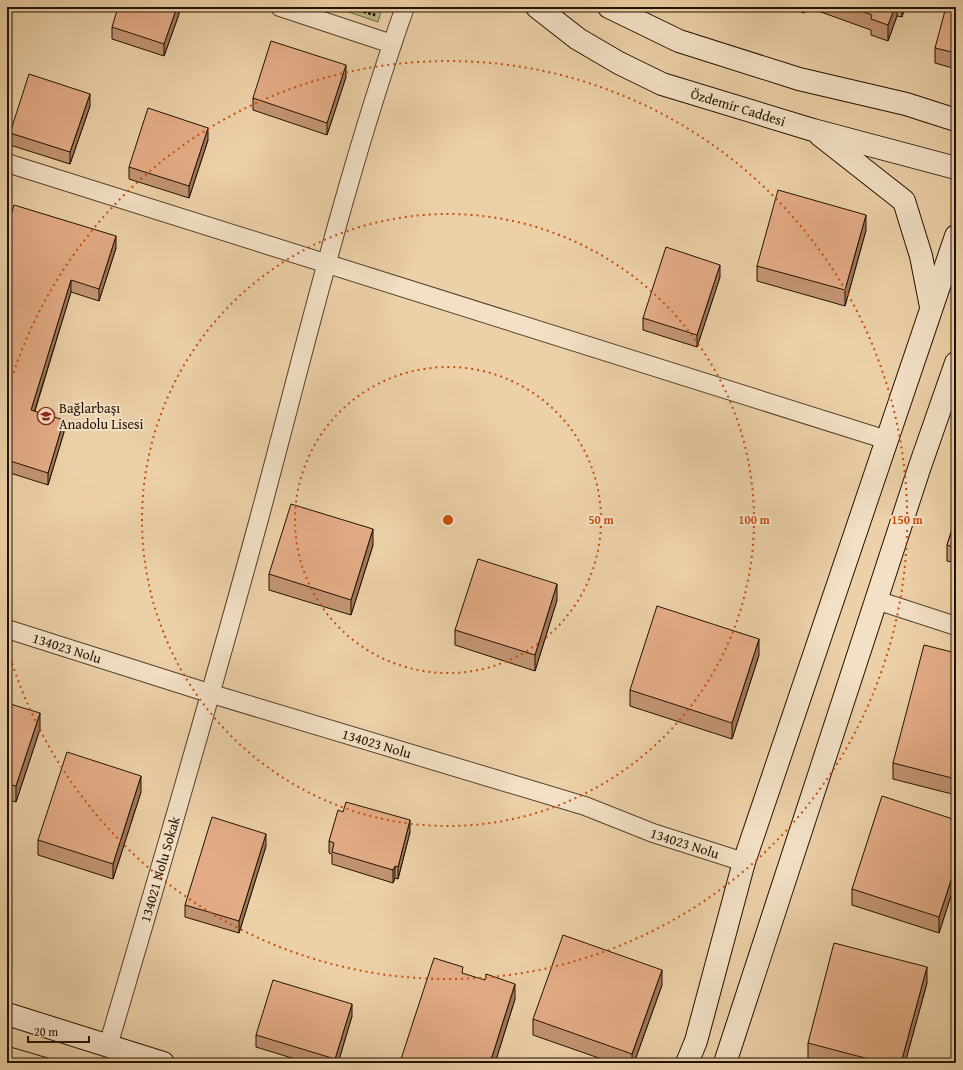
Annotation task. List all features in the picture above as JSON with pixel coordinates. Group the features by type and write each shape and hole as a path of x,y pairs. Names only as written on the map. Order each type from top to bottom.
{"main road":[{"name":"Özdemir Caddesi","path":"537,7 578,39 619,63 662,84 813,130 956,168"},
{"path":"609,7 679,41 799,79 906,104 956,120"},
{"path":"813,130 904,201 921,256 931,307"},
{"path":"687,1063 696,1041 744,862 956,236"},
{"path":"725,1063 876,600 956,363"},
{"path":"7,1014 163,1063"}],"street":[{"path":"280,7 392,44"},
{"name":"134021 Nolu Sokak","path":"108,1046 212,694 327,264 392,44 405,7"},
{"path":"7,163 887,440"},
{"path":"876,600 956,626"},
{"name":"134023 Nolu","path":"7,629 212,694 585,806 653,833 744,862"}],"path":[{"path":"348,7 374,15 376,7"}],"green space":[{"path":"334,7 382,7 378,22"}],"building":[{"path":"118,7 177,7 164,44 112,27"},
{"path":"851,7 895,7 888,25 871,19 872,15"},
{"path":"946,7 956,7 956,53 935,48"},
{"path":"271,41 346,65 327,123 253,98"},
{"path":"29,74 90,94 70,152 10,133"},
{"path":"148,108 208,128 189,186 129,167"},
{"path":"778,190 866,215 845,290 757,266"},
{"path":"14,205 116,236 99,289 71,280 31,410 64,420 48,473 7,460 7,228"},
{"path":"666,247 720,265 697,335 643,318"},
{"path":"291,504 373,529 351,600 269,574"},
{"path":"956,517 956,548 947,545"},
{"path":"478,559 557,584 535,655 455,630"},
{"path":"657,606 759,639 732,723 630,690"},
{"path":"924,645 956,653 956,779 893,763"},
{"path":"7,703 40,713 16,786 7,784"},
{"path":"67,752 141,776 113,864 38,840"},
{"path":"882,796 956,820 956,865 939,917 852,889"},
{"path":"346,802 410,820 398,867 395,866 393,870 332,852 334,843 329,841 338,810 343,812"},
{"path":"212,817 266,834 239,921 185,905"},
{"path":"563,935 662,970 632,1054 533,1019"},
{"path":"834,943 927,967 901,1063 884,1063 808,1043"},
{"path":"434,958 463,967 462,973 485,980 486,974 515,984 490,1063 414,1063 401,1059"},
{"path":"273,980 352,1004 335,1059 256,1035"}],"tram line":[{"path":"7,1046 65,1063"}],"place":[{"name":"Bağlarbaşı Anadolu Lisesi","path":"46,416"}]}
